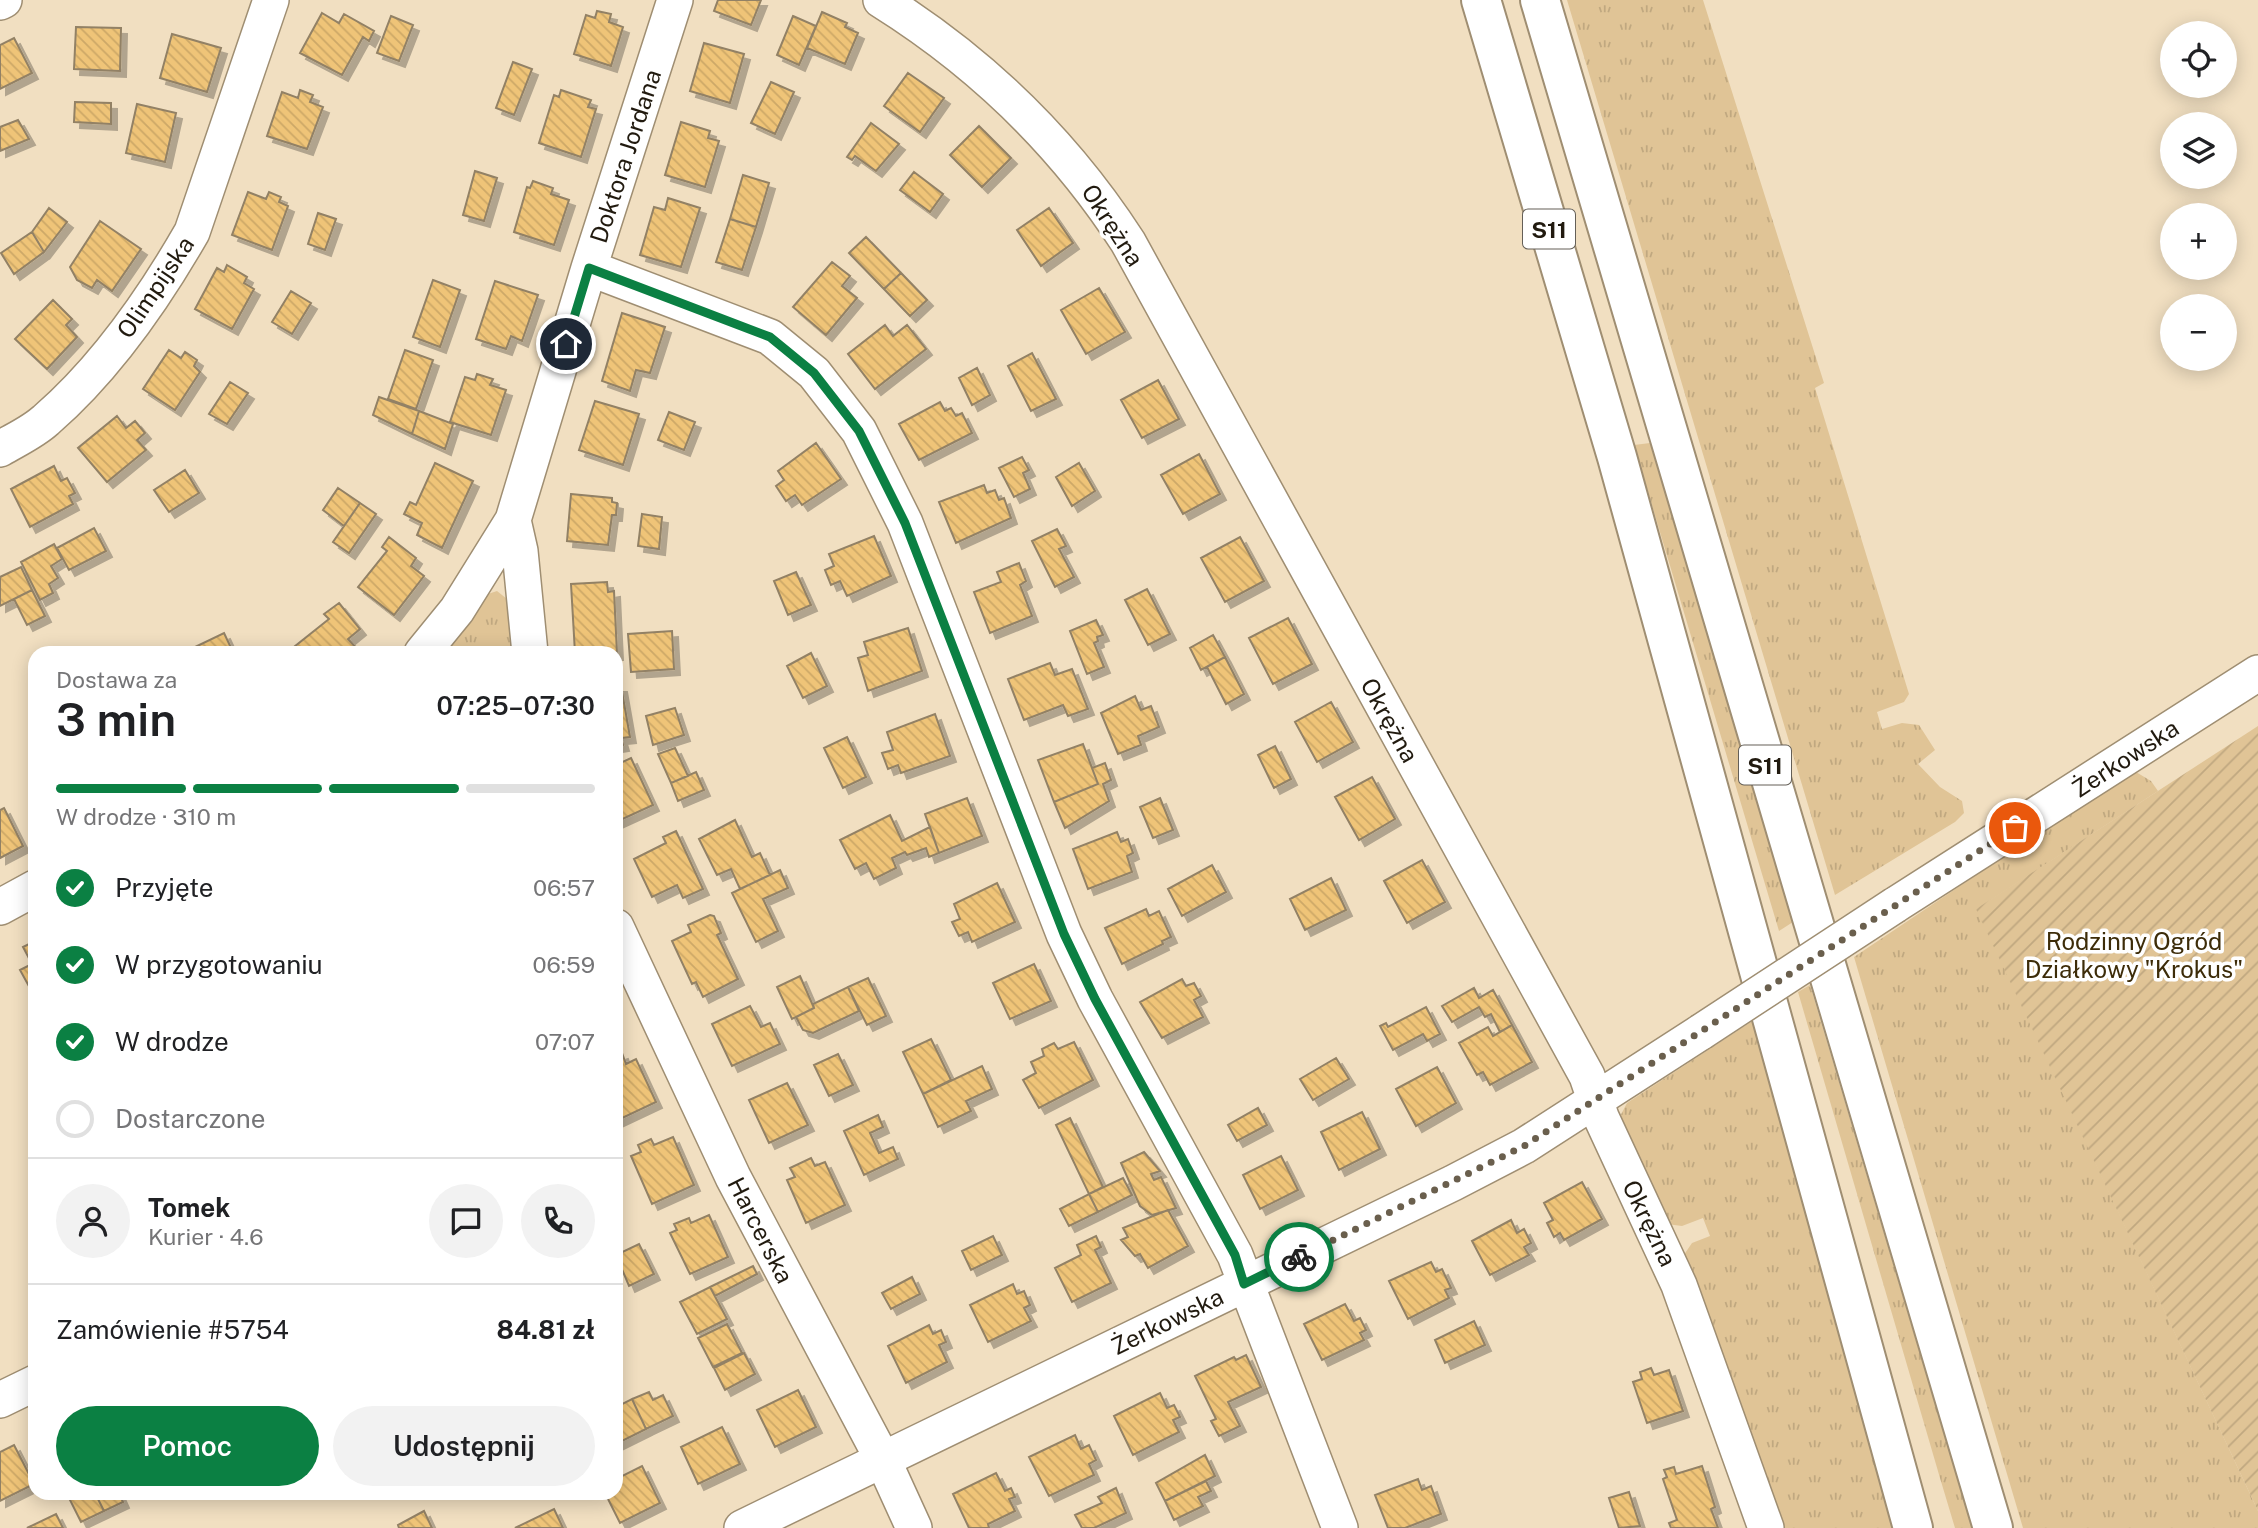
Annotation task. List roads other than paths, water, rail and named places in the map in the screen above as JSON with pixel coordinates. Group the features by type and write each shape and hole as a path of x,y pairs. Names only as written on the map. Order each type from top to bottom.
{"highway":[{"name":"S11","path":"1481,0 1616,457 1913,1528"},
{"name":"S11","path":"1540,0 1993,1528"}],"street":[{"name":"Olimpijska","path":"0,449 46,421 101,363 172,267 192,232 207,192 271,0"},
{"name":"Doktora Jordana","path":"428,646 457,610 513,520 589,268 675,0"},
{"name":"Okrężna","path":"881,0 934,33 1024,111 1107,209 1587,1076 1620,1160 1679,1285 1766,1528"},
{"path":"589,268 770,337 814,373 859,431 905,523 1064,934 1095,999 1235,1255 1340,1528"},
{"path":"513,520 520,551 529,646"},
{"name":"Żerkowska","path":"742,1528 1524,1146 2258,673"},
{"path":"0,907 28,892"},
{"name":"Harcerska","path":"623,942 733,1177 883,1460 914,1528"},
{"path":"0,1400 28,1386"}],"park label":[{"name":"Rodzinny Ogród Działkowy \"Krokus\"","path":"2134,955"}]}
